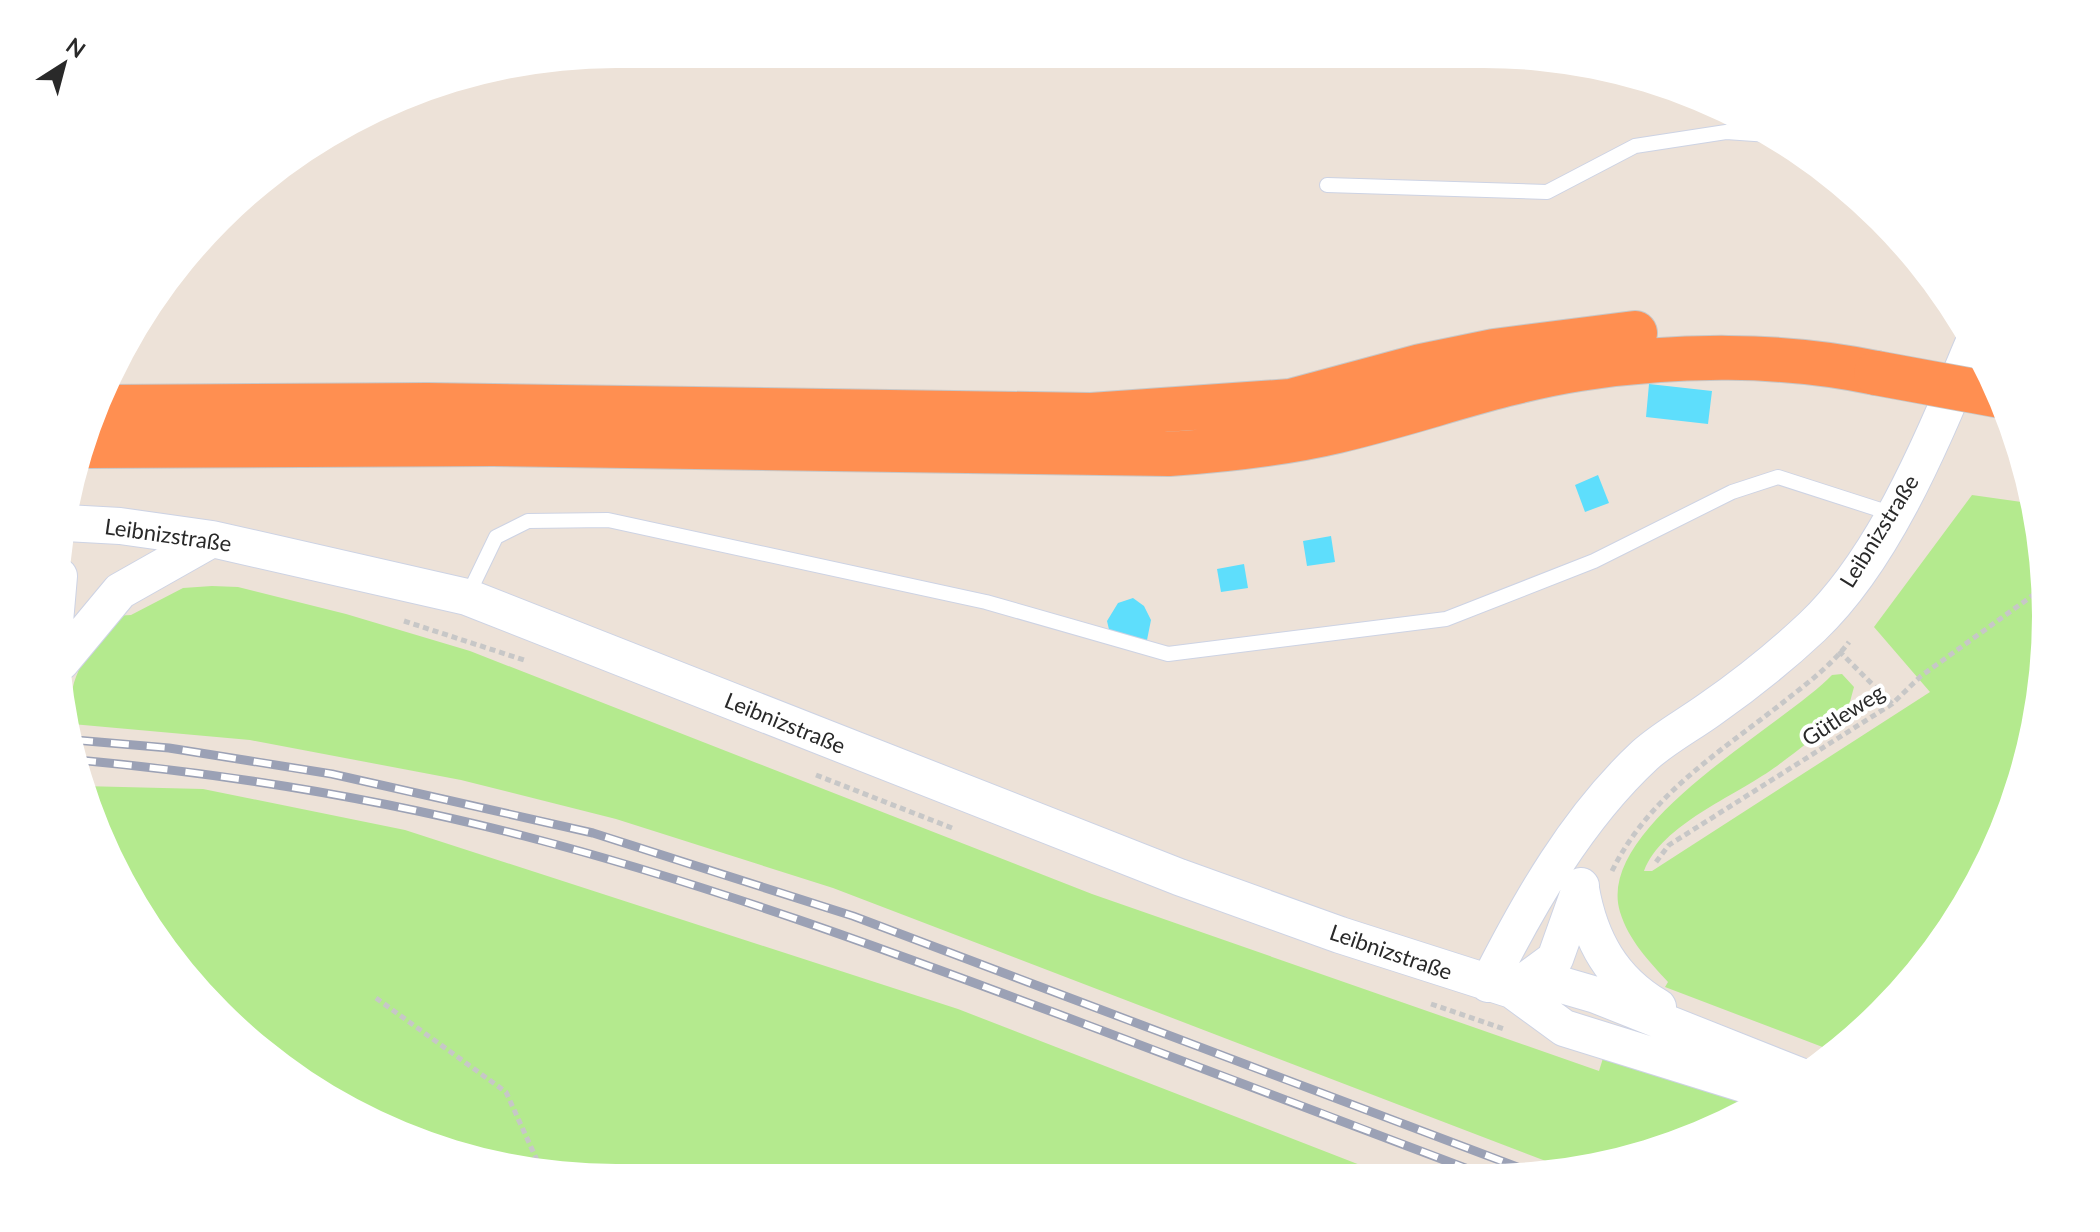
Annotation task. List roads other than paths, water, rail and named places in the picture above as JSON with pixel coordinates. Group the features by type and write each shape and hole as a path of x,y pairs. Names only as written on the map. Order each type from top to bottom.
{"highway":[{"path":"110,407 474,405 1091,415 1291,401 1480,354 1633,333 1762,330 1823,333 1882,359 1983,390"},
{"path":"95,446 493,444 1169,454 1234,449 1339,431 1450,397 1607,366 1717,358 1969,362"}],"street":[{"name":"Leibnizstraße","path":"1500,987 1545,880 1597,810 1647,753 1741,688 1813,626 1854,576 1894,514 1929,447 1967,358"},
{"name":"Leibnizstraße","path":"76,524 120,526 212,539 467,597 1179,877 1500,987 1555,959 1581,889 1597,810"},
{"path":"69,652 120,591 212,539"},
{"name":"Leibnizstraße","path":"1581,889 1586,917 1596,942 1618,976 1645,1000 1725,1047"},
{"path":"1500,987 1548,981 1596,995 1789,1072"},
{"path":"1500,987 1564,1028 1761,1089"}],"lane":[{"path":"1327,185 1547,192 1635,146 1726,132 1742,133"},
{"path":"467,597 496,537 528,521 608,520 986,602 1168,654 1446,619 1594,561 1732,492 1778,477 1894,514"}],"water":[{"path":"1649,384 1712,391 1708,424 1646,417"},
{"path":"1598,475 1609,503 1585,512 1575,485"},
{"path":"1331,536 1335,562 1307,566 1303,541"},
{"path":"1244,564 1248,588 1221,592 1217,569"},
{"path":"1133,598 1144,606 1151,620 1147,640 1132,650 1111,638 1107,621 1118,603"}],"railway":[{"path":"83,741 169,748 332,774 593,833 853,916 1508,1163"},
{"path":"88,761 190,772 358,799 469,822 662,875 865,943 1455,1164"}]}
